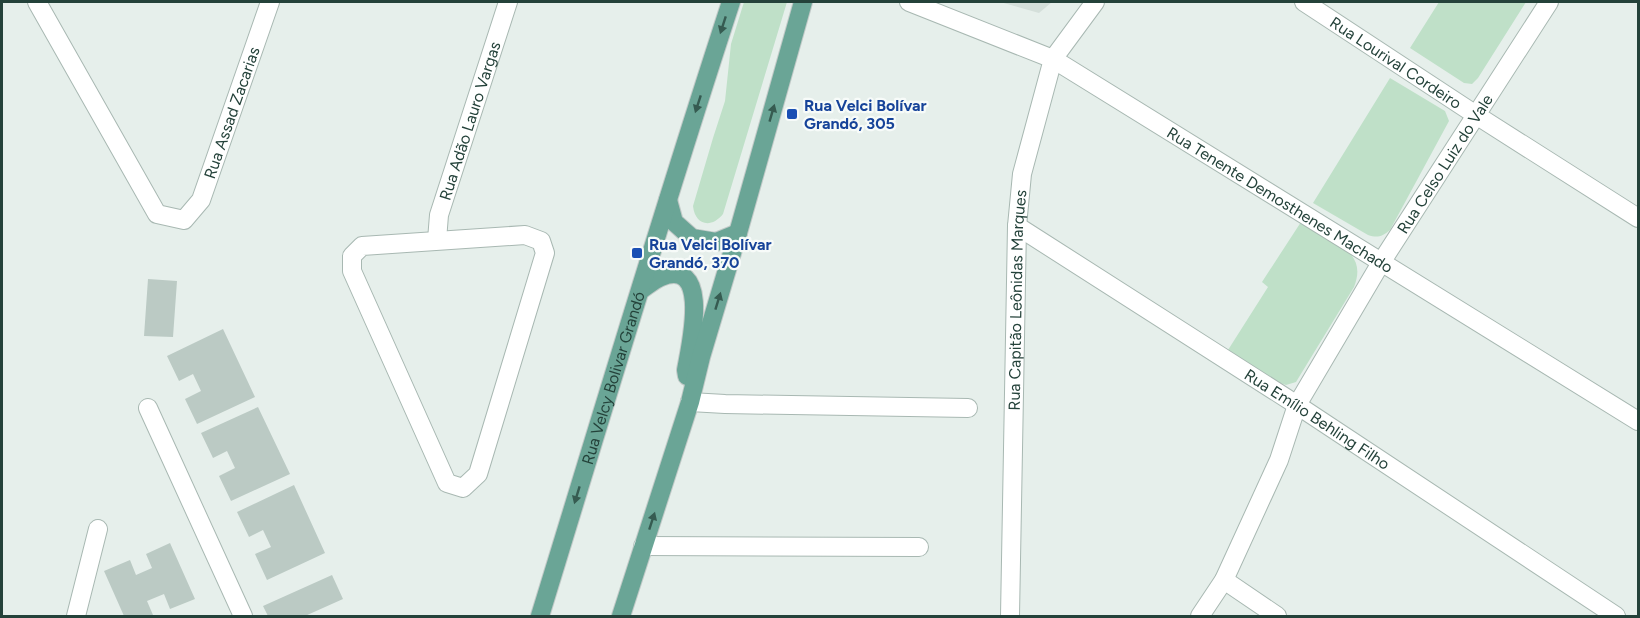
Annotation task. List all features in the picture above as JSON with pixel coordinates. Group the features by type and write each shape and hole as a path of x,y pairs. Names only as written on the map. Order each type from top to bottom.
{"main road":[{"name":"Rua Velcy Bolivar Grandó","path":"540,616 641,290 667,198 731,2"},
{"path":"621,616 690,402 700,357 738,233 803,2"},
{"path":"667,198 674,222 692,238 716,242 738,233"},
{"path":"641,290 659,278 678,274 691,286 696,308 686,370 690,402"}],"street":[{"name":"Rua Assad Zacarias","path":"37,2 157,214 184,220 201,200 270,2"},
{"name":"Rua Adão Lauro Vargas","path":"437,240 439,215 508,2"},
{"name":"Rua Tenente Demosthenes Machado","path":"909,2 1053,59 1638,421"},
{"name":"Rua Capitão Leônidas Marques","path":"1010,616 1017,226 1022,174 1053,59 1095,2"},
{"name":"Rua Lourival Cordeiro","path":"1304,2 1638,218"},
{"name":"Rua Celso Luiz do Vale","path":"1200,616 1224,580 1279,460 1297,405 1382,261 1549,2"},
{"name":"Rua Emílio Behling Filho","path":"1017,226 1297,405 1616,616"},
{"path":"525,235 541,241 545,253 478,474 462,488 447,483 352,271 352,256 362,246 437,240 525,235"},
{"path":"690,402 968,408"},
{"path":"147,408 242,616"},
{"path":"76,616 98,529"},
{"path":"643,546 919,547"},
{"path":"1224,580 1277,616"}],"shaded area":[{"path":"1000,2 1052,2 1039,13"}],"green space":[{"path":"744,2 787,2 723,214 714,222 704,223 697,217 693,206 725,101 731,44"},
{"path":"1439,2 1526,2 1472,84 1464,83 1410,48"},
{"path":"1390,78 1445,111 1449,121 1390,230 1382,235 1374,236 1368,235 1313,203"},
{"path":"1301,222 1350,253 1357,265 1357,278 1354,287 1296,382 1286,385 1228,350 1268,287 1262,282"}],"building":[{"path":"148,279 177,281 173,337 144,336"},
{"path":"223,329 255,397 197,424 185,399 201,391 193,374 179,381 167,356"},
{"path":"258,407 290,474 231,501 219,476 235,468 227,451 213,458 201,433"},
{"path":"294,485 325,553 267,580 255,554 271,547 263,530 249,537 237,512"},
{"path":"170,543 195,599 170,609 164,594 147,601 153,615 124,616 104,571 130,560 136,575 152,568 146,554"},
{"path":"332,575 343,599 305,616 268,616 263,606"}],"place":[{"name":"Rua Velci Bolívar Grandó, 305","path":"792,114"},
{"name":"Rua Velci Bolívar Grandó, 370","path":"637,253"}]}
